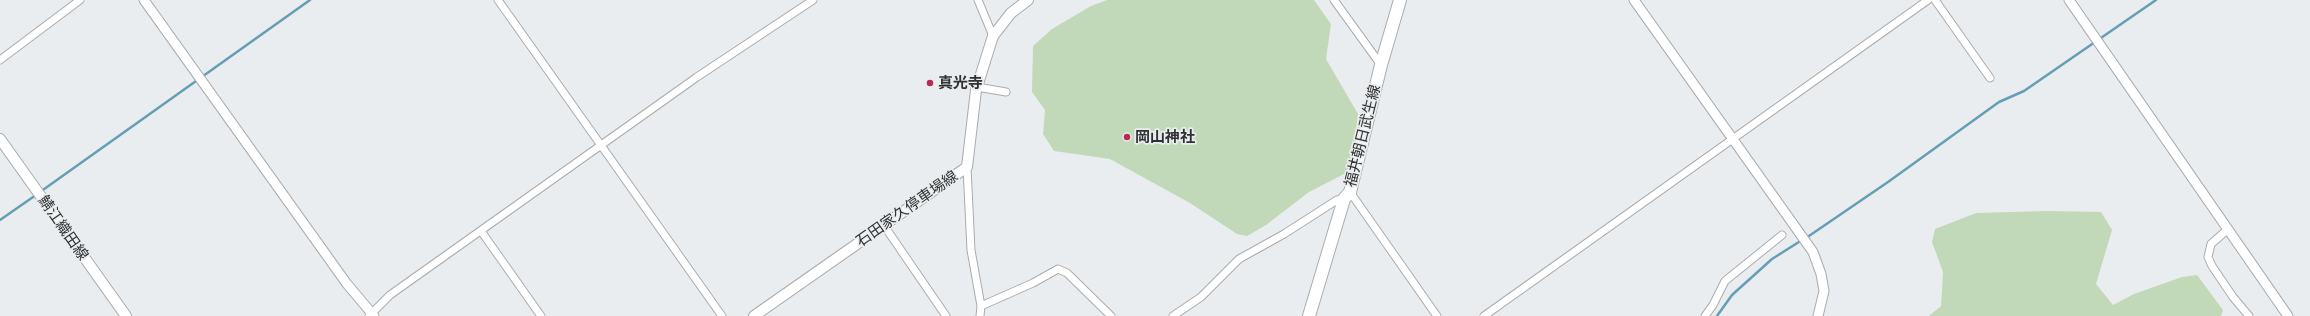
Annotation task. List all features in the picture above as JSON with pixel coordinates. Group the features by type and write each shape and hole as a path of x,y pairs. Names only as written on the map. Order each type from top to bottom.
{"main road":[{"name":"石田家久停車場線","path":"754,316 883,224 967,167 977,87 993,36 1011,13 1028,0"},
{"name":"福井朝日武生線","path":"1309,316 1347,196 1381,65 1400,0"},
{"name":"鯖江織田線","path":"0,139 126,316"}],"street":[{"path":"0,60 80,0"},
{"path":"144,0 347,284 371,315 390,295 697,77 812,0"},
{"path":"498,0 722,316"},
{"path":"978,0 993,36"},
{"path":"1334,0 1381,65"},
{"path":"1634,0 1804,237 1813,252 1821,274 1824,291 1818,316"},
{"path":"1484,316 1928,0"},
{"path":"1935,0 1990,78"},
{"path":"2069,0 2232,233 2288,316"},
{"path":"977,87 1006,92"},
{"path":"967,167 971,250 980,306 980,316"},
{"path":"1172,316 1201,297 1239,259 1284,234 1337,200 1347,196 1437,316"},
{"path":"883,224 946,316"},
{"path":"2232,233 2226,230 2211,244 2208,257 2212,266 2233,297 2249,316"},
{"path":"481,231 541,316"},
{"path":"1705,316 1714,305 1725,281 1782,235"},
{"path":"980,306 1038,281 1058,269 1067,273 1111,316"}],"green space":[{"path":"1107,0 1314,0 1331,24 1326,59 1358,114 1353,156 1348,172 1309,192 1266,225 1247,236 1237,234 1190,203 1110,159 1054,151 1043,134 1045,110 1032,92 1033,46 1052,29 1091,6"},
{"path":"2047,211 2101,212 2112,230 2096,284 2113,305 2134,294 2182,277 2197,275 2223,310 2221,316 1929,316 1941,306 1943,272 1932,242 1935,229 1976,213"}],"waterway":[{"path":"40,192 310,0"},
{"path":"1806,238 1888,182 1999,102 2024,91 2156,0"},
{"path":"0,220 36,195"},
{"path":"1717,316 1732,295 1772,259 1802,240"}],"place":[{"name":"真光寺","path":"930,83"},
{"name":"岡山神社","path":"1127,137"}]}
